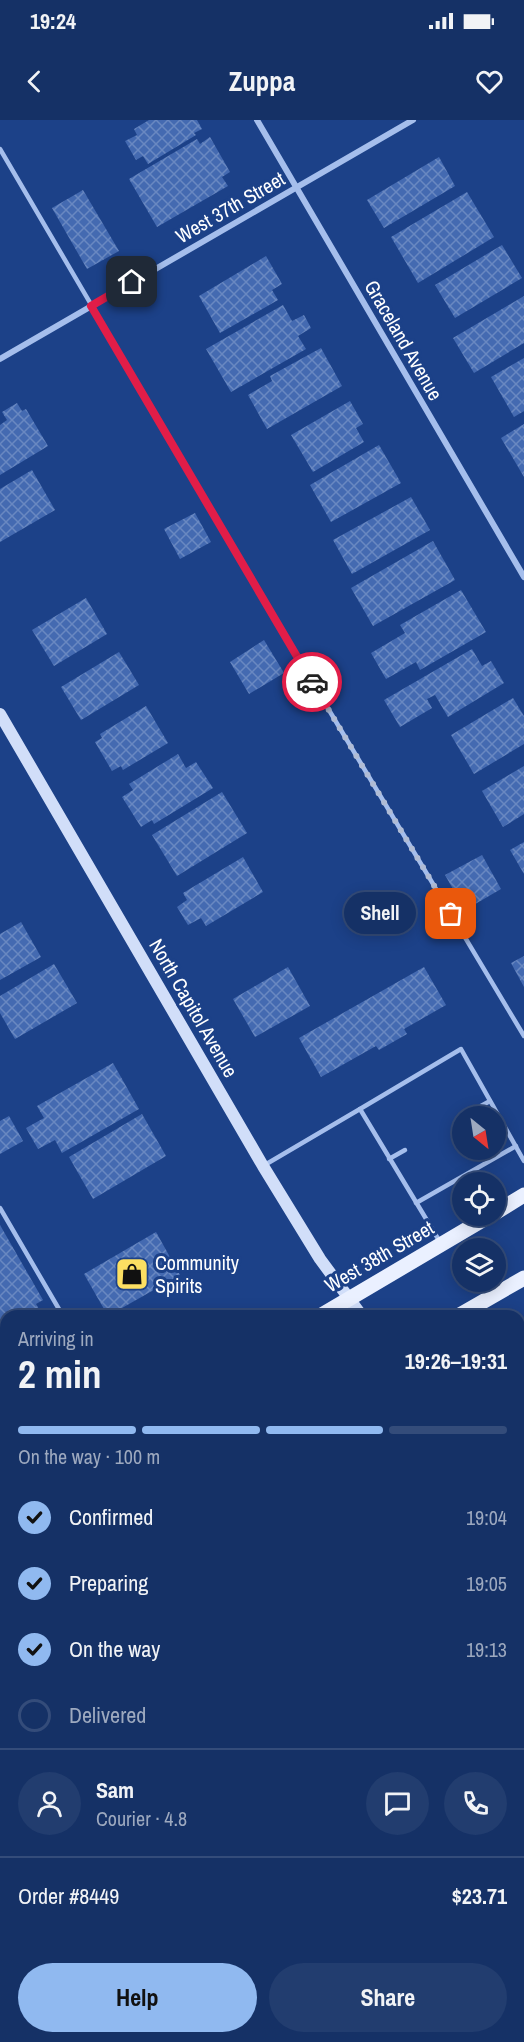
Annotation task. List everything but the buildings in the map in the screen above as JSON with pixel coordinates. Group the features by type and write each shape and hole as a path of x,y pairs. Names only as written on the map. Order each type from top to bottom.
{"main road":[{"name":"North Capitol Avenue","path":"0,714 263,1166 320,1259 358,1310"},
{"path":"506,1207 524,1196"},
{"name":"West 38th Street","path":"330,1310 472,1226"},
{"path":"468,1310 524,1278"}],"street":[{"name":"Graceland Avenue","path":"256,120 524,577"},
{"name":"West 37th Street","path":"0,359 413,120"}],"lane":[{"path":"0,148 91,306 524,1036"},
{"path":"263,1166 461,1049 524,1161"},
{"path":"481,1106 490,1101"},
{"path":"360,1109 441,1244"},
{"path":"416,1203 516,1146"},
{"path":"389,1159 405,1150"},
{"path":"0,1208 60,1310"}],"way so far":[{"path":"312,682 451,914"}],"place":[{"name":"Shell","path":"451,914"},
{"name":"Community Spirits","path":"132,1274"}],"route":[{"path":"132,282 91,306 312,682"}]}
